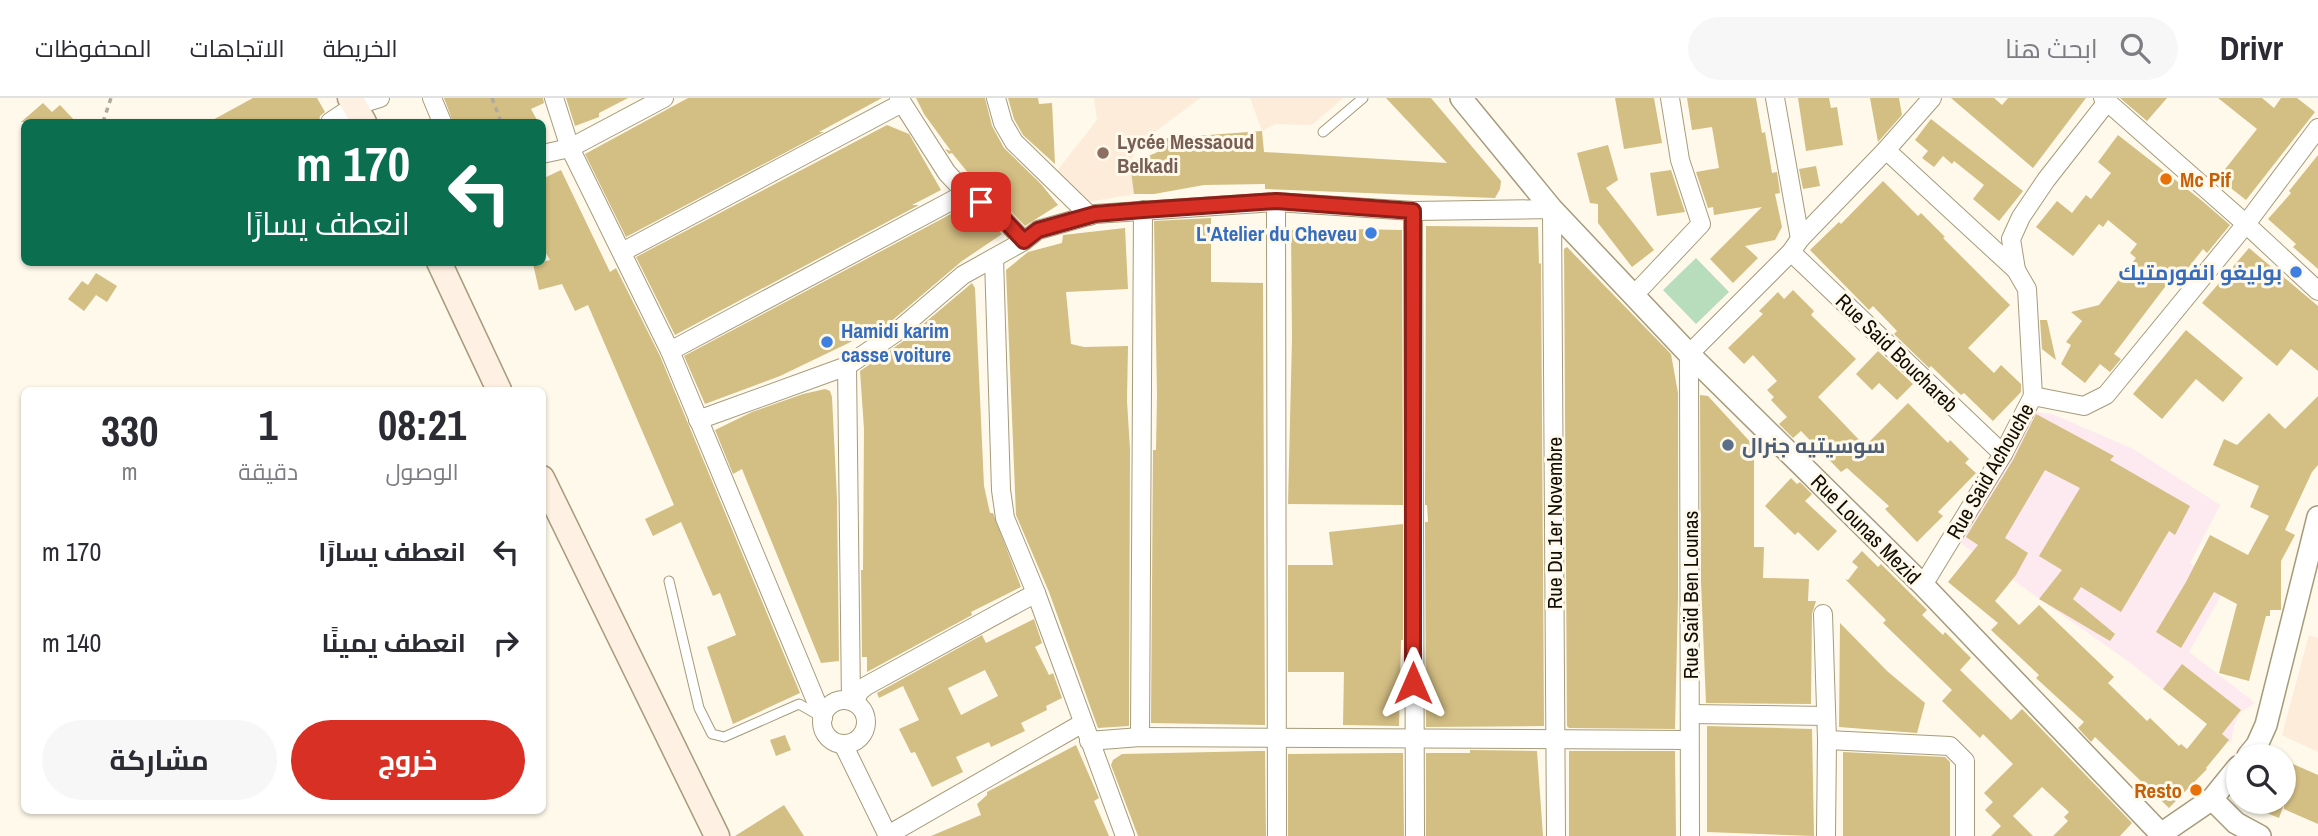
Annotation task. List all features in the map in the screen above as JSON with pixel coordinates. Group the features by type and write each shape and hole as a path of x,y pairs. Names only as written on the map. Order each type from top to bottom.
{"main road":[{"path":"441,266 498,387"},
{"path":"546,486 717,836"}],"street":[{"path":"335,119 355,106 380,98"},
{"path":"432,98 441,119"},
{"path":"554,98 570,148 670,351 823,718 825,732 829,738 843,744 888,836 1083,723"},
{"path":"546,153 570,148 664,98"},
{"path":"996,98 1003,123 1014,142 1090,216"},
{"name":"Rue Lounas Mezid","path":"1461,98 1552,209 1689,354 1923,584 2160,835"},
{"path":"1635,294 1701,224 1680,160 1670,98"},
{"path":"1775,98 1795,245"},
{"path":"622,253 900,100 947,173 966,193 996,211 1024,241"},
{"path":"2016,270 2011,239 2021,217 2105,100 2318,291"},
{"path":"1689,354 1886,150 1926,101"},
{"name":"Rue Said Achouche","path":"1923,584 2003,454 2033,396 2084,407 2106,395 2246,225 2318,128"},
{"path":"1886,150 2016,270 2027,289 2033,396"},
{"path":"670,351 966,193"},
{"path":"698,420 847,366 895,332 963,275 1024,241 1038,230 1090,216 1276,201 1413,211 1552,209"},
{"path":"1276,201 1277,836"},
{"name":"Rue Du 1er Novembre","path":"1552,209 1556,836"},
{"path":"1140,737 1143,210"},
{"path":"1413,211 1415,836"},
{"name":"Rue Said Bouchareb","path":"1795,245 2003,454"},
{"path":"994,258 1001,490 1005,518 1036,593 1125,836"},
{"name":"Rue Saïd Ben Lounas","path":"1689,354 1690,836"},
{"path":"843,744 859,738 864,732 865,715 853,702 847,366"},
{"path":"2257,744 2266,725 2318,517"},
{"path":"823,718 833,703 853,702 866,686 1036,593"},
{"path":"1823,614 1827,740 1826,836"},
{"path":"1690,714 1826,716"},
{"path":"1089,741 1140,737 1689,740"},
{"path":"1827,740 1950,746 1965,761 1965,836"},
{"path":"2160,835 2213,799 2226,782"},
{"path":"2213,799 2236,823 2260,836"}],"lane":[{"path":"1323,132 1363,98"},
{"path":"669,581 699,708 712,734 724,737 799,704 823,718"}],"path":[{"path":"104,119 111,98"},
{"path":"492,98 500,119"}],"shaded area":[{"name":"Lycée Messaoud Belkadi","path":"1094,98 1200,98 1140,143 1130,164 1134,194 1088,202 1057,171 1097,120"},
{"name":"Lycée Messaoud Belkadi","path":"1250,98 1343,98 1312,125 1275,124 1262,131"},
{"path":"2033,412 2052,414 2133,449 2220,505 2190,563 2223,592 2189,652 2255,703 2241,712 2234,725 2231,743 2128,661 1959,542"},
{"path":"2309,635 2318,638 2318,752 2282,735"}],"green space":[{"path":"1696,258 1729,292 1696,324 1663,290"}],"building":[{"path":"253,98 317,98 325,112 320,119 214,119"},
{"path":"444,98 543,98 544,103 531,109 536,119 452,119"},
{"path":"566,98 628,98 599,113 599,117 575,126"},
{"path":"688,98 882,98 819,132 824,132 626,237 585,154"},
{"path":"916,98 985,98 992,126 1004,148 1041,184 1058,205 1025,226 973,172 969,174 952,153 949,154 945,149 951,151 924,114"},
{"path":"1008,98 1038,98 1039,104 1052,103 1055,164 1023,135 1014,119"},
{"path":"1386,98 1431,98 1501,181 1495,198 1265,189 1265,184 1204,185 1154,194 1134,194 1130,164 1160,151 1156,143 1168,138 1262,131 1264,152 1447,163"},
{"path":"1615,98 1654,98 1662,143 1624,149"},
{"path":"1687,98 1756,98 1772,173 1777,172 1780,193 1775,194 1782,227 1775,240 1745,246 1758,258 1733,283 1710,259 1762,207 1714,215 1713,207 1708,208 1696,172 1719,168 1712,127 1692,130"},
{"path":"1798,98 1829,98 1831,108 1837,107 1843,145 1806,151"},
{"path":"1870,98 1899,98 1902,115 1878,142"},
{"path":"1951,98 1994,98 2002,105 2008,98 2086,98 2033,168"},
{"path":"2120,98 2167,98 2147,121"},
{"path":"2218,98 2262,98 2274,108 2281,98 2297,98 2315,112 2246,200 2218,178 2257,129"},
{"path":"43,103 52,112 60,105 73,119 24,119"},
{"path":"1931,119 2023,191 1999,221 1973,199 1984,185 1954,161 1952,164 1943,156 1934,167 1922,158 1928,151 1915,140"},
{"path":"887,125 909,134 941,190 912,205 919,205 675,335 636,257"},
{"path":"2118,135 2230,225 2207,253 2203,249 2173,287 2168,283 2114,354 2121,359 2110,372 2100,364 2085,383 2061,364 2071,345 2066,342 2082,321 2071,312 2099,305 2136,258 2130,253 2137,244 2108,220 2103,227 2099,224 2073,256 2036,227 2057,201 2072,213 2086,195 2091,199 2111,173 2098,162"},
{"path":"1608,145 1618,180 1606,188 1654,250 1632,267 1598,223 1598,204 1590,203 1577,153"},
{"path":"2318,155 2318,269 2293,247 2296,244 2268,219 2291,193 2289,191"},
{"path":"1816,166 1820,186 1803,189 1799,169"},
{"path":"561,170 610,272 616,268 660,356 800,693 733,724 707,647 736,635 720,593 713,596 681,522 653,536 645,519 674,505 588,305 575,311 562,284 539,290 533,266 546,266 546,261 550,260 546,253 546,177"},
{"path":"1671,170 1685,212 1657,216 1650,173"},
{"path":"1883,181 1918,216 1921,213 2010,305 1968,348 1994,373 2001,365 2021,384 2021,392 1993,421 1964,393 1961,395 1931,366 1929,368 1894,334 1897,331 1873,306 1869,310 1810,250 1839,222 1841,224"},
{"path":"966,206 989,220 1002,234 962,261 888,324 780,376 705,404 684,356"},
{"path":"1211,218 1211,282 1263,283 1265,725 1151,723 1153,450 1156,450 1157,395 1154,221"},
{"path":"1426,226 1538,227 1539,264 1541,263 1544,726 1426,727"},
{"path":"1125,228 1128,289 1066,292 1071,344 1084,347 1128,346 1129,726 1098,728 1049,592 1016,515 1006,270 1028,252 1062,243 1063,235"},
{"path":"1291,230 1402,230 1403,505 1288,504 1292,338"},
{"path":"1567,247 1671,354 1678,393 1675,729 1567,726 1564,249"},
{"path":"2249,248 2318,306 2318,371 2291,349 2277,366 2202,303"},
{"path":"96,273 117,286 107,302 96,295 84,311 68,299 82,281 88,285"},
{"path":"972,283 975,288 984,486 990,513 993,513 1021,587 971,612 972,615 867,672 867,657 862,657 864,429 860,371 902,342"},
{"path":"1793,290 1814,311 1811,315 1856,359 1818,397 1865,446 1908,403 1948,443 1950,440 1969,459 1965,463 1976,473 1938,512 1943,516 1917,542 1885,509 1889,506 1847,468 1841,472 1801,431 1793,438 1779,424 1787,417 1771,400 1774,397 1767,390 1777,381 1753,355 1744,364 1728,348 1763,314 1759,311 1778,292 1784,299"},
{"path":"2040,320 2047,320 2056,360 2042,349"},
{"path":"2186,330 2243,378 2223,402 2196,379 2162,419 2133,394"},
{"path":"1878,351 1913,384 1897,400 1879,383 1872,390 1856,374"},
{"path":"825,389 830,391 832,397 837,499 839,661 821,663 742,469 733,474 715,430 752,412"},
{"path":"1700,395 1708,396 1754,446 1754,547 1764,547 1763,578 1809,579 1808,601 1816,601 1812,614 1811,704 1706,703 1701,582"},
{"path":"2318,396 2318,465 2312,472 2285,530 2295,535 2281,561 2281,610 2270,610 2270,616 2266,616 2249,681 2219,673 2237,604 2214,592 2181,648 2156,632 2210,535 2248,555 2269,516 2250,507 2259,486 2213,465 2224,439 2237,445 2269,413 2285,429"},
{"path":"2036,414 2114,456 2110,460 2190,506 2175,535 2169,531 2121,612 2081,587 2073,599 2115,634 2110,641 2039,599 2062,570 2039,556 2080,488 2045,470 2005,538 2028,553 2016,575 1995,601 2019,625 2039,605 2114,677 2108,683 2147,721 2150,718 2179,746 2181,744 2187,749 2207,724 2163,689 2182,664 2241,710 2222,734 2229,740 2207,769 2169,808 2095,737 2091,742 2078,728 2084,722 2036,678 2039,675 1991,630 1998,623 1948,582 1978,545 1966,537 2013,460"},
{"path":"1791,478 1797,484 1800,482 1812,494 1805,501 1837,531 1818,551 1798,532 1795,535 1765,506"},
{"path":"1403,524 1403,640 1399,726 1343,725 1344,672 1288,672 1288,565 1333,565 1329,532"},
{"path":"1862,551 1878,567 1881,564 1927,610 1922,615 1943,635 1945,632 1971,658 1960,670 2011,720 2022,709 2132,823 2120,836 2053,836 2068,821 2064,817 2069,812 2042,787 2013,816 2033,836 1991,836 2001,826 1985,810 1993,802 1984,793 2013,764 1983,734 1980,738 1942,701 1952,690 1883,623 1886,620 1845,579 1848,580 1858,567 1852,562"},
{"path":"1034,619 1042,643 1035,647 1049,675 1053,673 1062,698 1046,706 1047,710 1021,723 1025,731 991,747 989,742 956,757 963,772 932,787 915,752 911,753 899,729 919,720 903,686 879,698 877,693 982,635 986,643","holes":["985,670 998,696 961,715 948,688"]},
{"path":"1840,623 1887,671 1925,703 1917,733 1839,727"},
{"path":"1707,726 1812,729 1814,836 1707,832"},
{"path":"785,735 791,750 776,756 770,740"},
{"path":"1076,745 1099,798 1094,801 1109,836 931,836 981,815 977,804 987,792"},
{"path":"1470,750 1537,751 1543,836 1426,836 1426,753 1470,753"},
{"path":"1265,751 1266,836 1138,836 1111,765 1113,760 1122,754"},
{"path":"1569,751 1675,751 1676,836 1569,836"},
{"path":"1843,752 1945,757 1950,762 1950,836 1843,836"},
{"path":"1403,753 1404,836 1288,836 1288,754"},
{"path":"2296,765 2318,775 2318,824 2295,814"},
{"path":"784,805 804,836 735,836"}],"place":[{"name":"Lycée Messaoud Belkadi","path":"1103,153"},
{"name":"Mc Pif","path":"2166,179"},
{"name":"L'Atelier du Cheveu","path":"1371,233"},
{"name":"بوليغو انفورمتيك","path":"2296,272"},
{"name":"Hamidi karim casse voiture","path":"827,342"},
{"name":"سوسيتيه جنرال","path":"1728,445"},
{"name":"Resto","path":"2196,790"}],"route":[{"path":"981,202 996,211 1024,241 1038,230 1095,214 1143,210 1276,201 1413,211 1413,683"}]}
